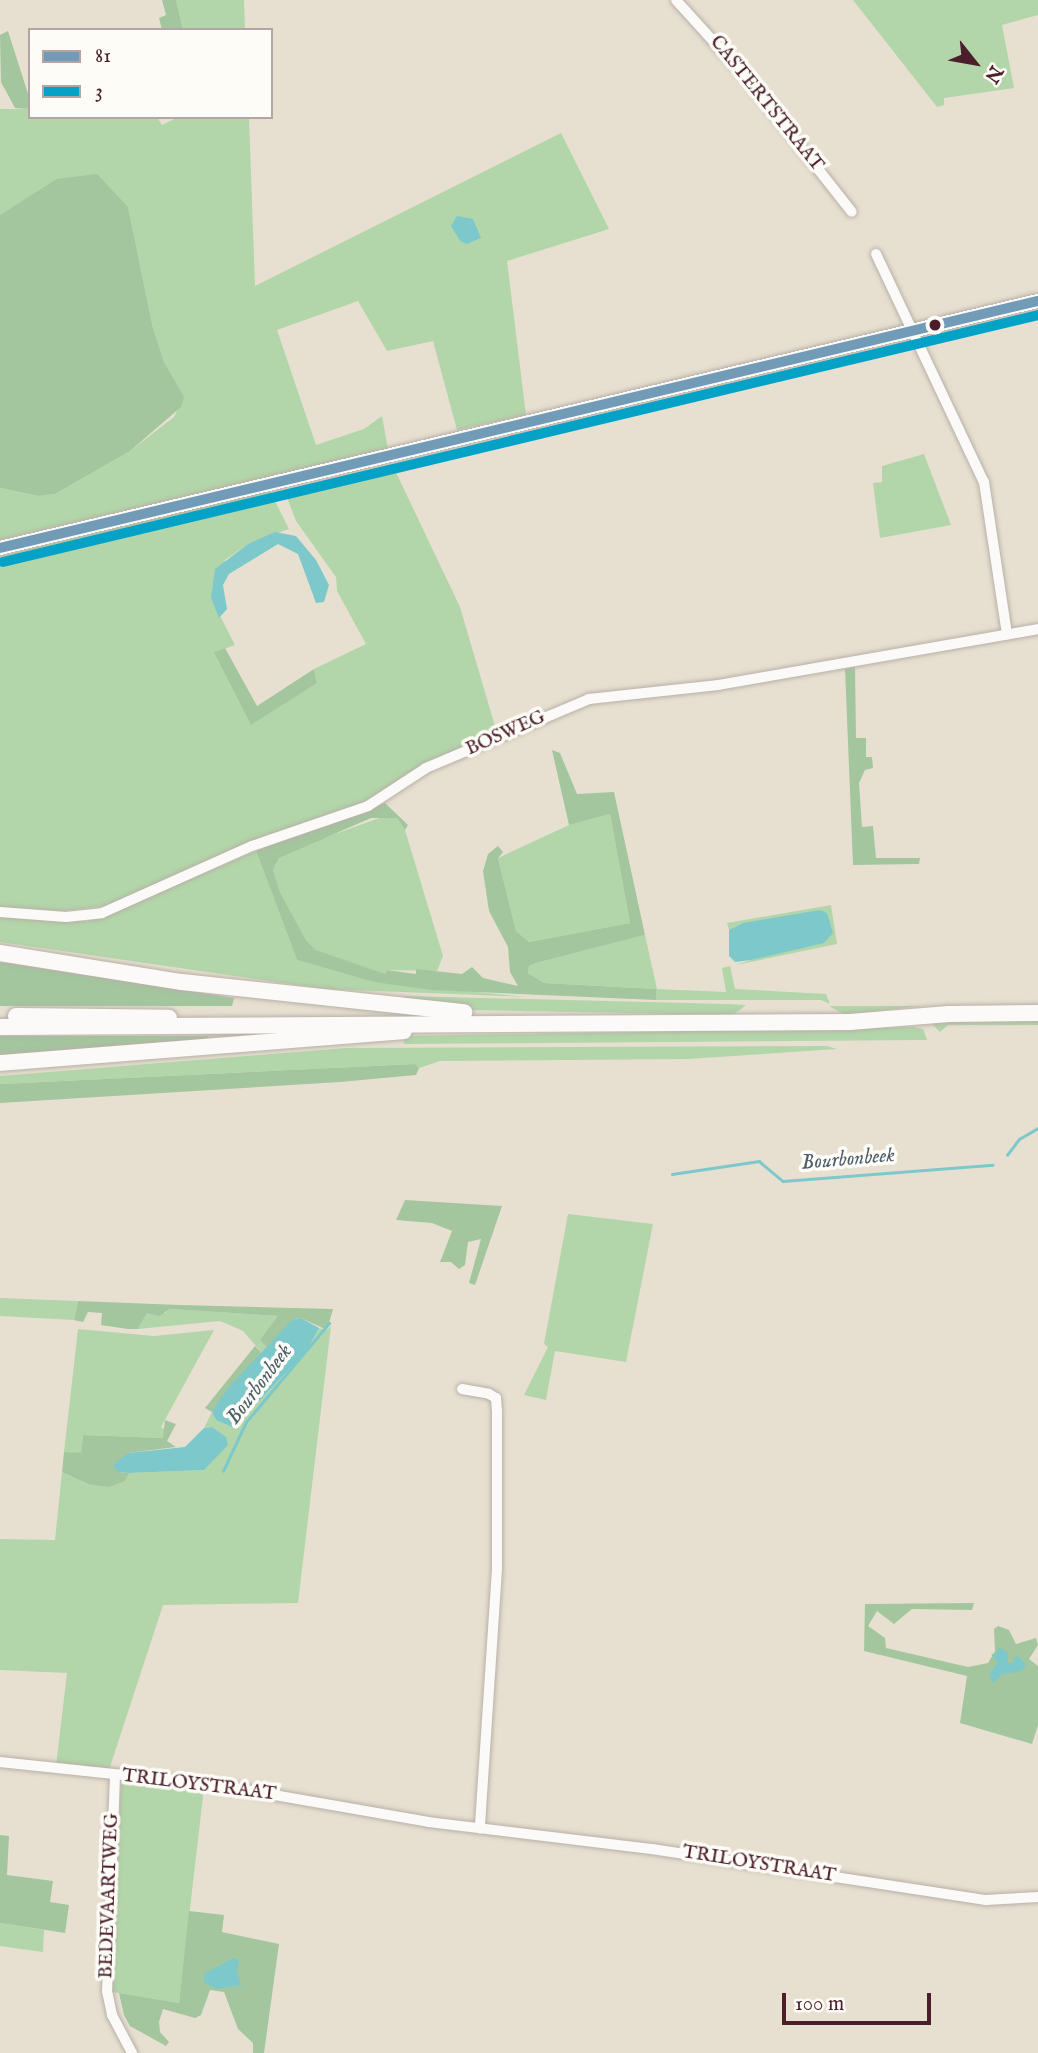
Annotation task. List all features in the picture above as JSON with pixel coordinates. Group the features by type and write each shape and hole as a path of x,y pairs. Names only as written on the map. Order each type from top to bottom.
{"main road":[{"path":"0,548 1038,301"},
{"path":"0,953 181,982 486,1013 522,1021"},
{"path":"0,1016 321,1022 843,1022 1038,1013"},
{"path":"0,1063 402,1031 494,1029 522,1021"},
{"path":"0,1027 226,1028 321,1022"}],"street":[{"name":"CASTERTSTRAAT","path":"676,0 744,75 852,212"},
{"path":"876,254 984,482 1007,634"},
{"name":"BOSWEG","path":"0,912 66,916 102,913 252,846 368,806 426,768 590,699 718,685 989,640 1038,629"},
{"path":"462,1389 496,1398 498,1410 497,1569 480,1829"},
{"name":"TRILOYSTRAAT","path":"0,1762 211,1784 480,1829 652,1849 986,1900 1038,1897"},
{"name":"BEDEVAARTWEG","path":"115,1775 107,1991 112,2015 132,2053"}],"green space":[{"path":"162,0 176,0 183,28 162,28 159,18 166,15"},
{"path":"176,0 244,0 245,28 183,28"},
{"path":"853,0 1038,0 1038,15 1002,25 1014,88 944,98 944,105 937,107"},
{"path":"8,31 28,94 28,109 15,108 1,82 0,35"},
{"path":"0,109 28,109 28,119 158,119 162,125 174,119 249,119 255,286 561,133 609,229 507,261 526,415 457,430 433,341 387,351 358,301 277,330 316,445 364,429 382,416 388,449 0,540 0,488 39,496 55,494 130,451 174,417 183,397 164,362 153,328 128,207 56,179 0,215"},
{"path":"97,174 128,207 153,328 164,362 184,397 181,407 130,451 55,494 39,496 0,488 0,215 56,179"},
{"path":"924,454 951,525 880,538 873,483 882,482 882,466"},
{"path":"392,464 460,607 497,733 370,801 264,836 107,906 64,911 0,907 0,556 270,491 289,529 248,544 225,560 211,598 235,645 215,652 251,724 317,683 314,669 366,644 337,591 336,577 296,521 284,490"},
{"path":"225,648 257,706 314,669 317,683 251,725 214,652"},
{"path":"855,667 856,738 866,738 866,757 872,757 873,768 865,770 859,783 862,827 873,826 876,858 920,858 919,864 853,865 845,669"},
{"path":"552,750 560,753 577,794 614,792 645,935 536,963 529,966 528,973 544,983 656,989 656,1000 432,990 373,982 297,960 256,851 385,803 408,825 405,830 397,818 371,818 279,858 273,870 280,892 306,940 316,950 385,974 387,970 416,974 416,969 462,974 472,967 483,978 518,986 510,972 508,947 489,911 483,871 488,854 498,846 503,852 498,858 516,931 529,942 630,923 610,814 569,825"},
{"path":"610,814 630,923 529,942 516,931 498,858 569,825"},
{"path":"385,816 397,818 405,830 443,956 437,971 387,970 385,975 316,950 306,940 280,892 273,870 282,853"},
{"path":"256,851 297,960 373,982 527,997 325,989 0,942 0,916 88,921"},
{"path":"831,905 837,944 736,965 751,960 743,923 729,930 727,923"},
{"path":"645,935 657,989 726,992 722,968 730,966 735,989 826,994 830,1004 821,1000 656,1000 656,989 544,983 528,973 529,966 536,963"},
{"path":"0,962 234,998 232,1006 0,1006"},
{"path":"404,996 746,1005 733,1015 468,1010 403,1003"},
{"path":"829,1006 920,1006 845,1015"},
{"path":"1038,1019 1038,1025 948,1025 940,1032 930,1022"},
{"path":"914,1027 923,1029 927,1040 404,1044 403,1036"},
{"path":"0,1036 208,1036 209,1039 0,1056"},
{"path":"827,1046 837,1049 688,1059 440,1061 419,1068 415,1064 0,1084 0,1076 346,1048"},
{"path":"415,1064 419,1068 416,1075 0,1103 0,1084"},
{"path":"405,1200 502,1206 475,1285 469,1283 481,1239 468,1242 465,1265 459,1269 451,1262 440,1262 452,1231 432,1223 396,1220"},
{"path":"568,1214 653,1224 626,1362 555,1351 546,1400 524,1395 548,1347 544,1344"},
{"path":"0,1298 78,1301 74,1320 0,1316"},
{"path":"78,1301 333,1309 327,1330 301,1318 293,1319 268,1349 260,1340 278,1316 170,1309 159,1316 147,1313 138,1329 128,1329 101,1325 102,1313 88,1312 83,1322 74,1320"},
{"path":"170,1309 278,1316 280,1319 260,1340 268,1349 262,1353 243,1331 220,1321 138,1329 147,1313 165,1313"},
{"path":"331,1326 298,1603 163,1605 109,1770 56,1766 67,1673 0,1670 0,1539 55,1540 62,1472 88,1484 125,1481 129,1473 204,1470 212,1427 204,1428 212,1412 216,1420 234,1428 307,1350 319,1328 327,1330"},
{"path":"78,1329 154,1336 214,1330 161,1427 167,1431 163,1438 83,1435 81,1454 64,1452"},
{"path":"255,1346 262,1353 212,1412 205,1408"},
{"path":"165,1420 176,1424 167,1441 176,1447 128,1453 118,1472 129,1473 125,1481 109,1487 88,1484 62,1472 64,1452 81,1453 83,1435 163,1438"},
{"path":"974,1603 972,1610 912,1609 894,1624 877,1611 868,1626 885,1638 886,1648 968,1667 988,1663 995,1651 994,1629 998,1626 1009,1630 1016,1644 1036,1638 1038,1645 1029,1659 1038,1666 1038,1725 1032,1744 960,1723 967,1676 864,1651 865,1604"},
{"path":"121,1779 204,1788 179,2003 112,1992"},
{"path":"0,1835 9,1836 7,1875 53,1881 50,1902 69,1905 65,1933 0,1923"},
{"path":"189,1911 224,1915 222,1932 279,1944 264,2053 253,2053 253,2043 238,2029 224,1992 210,1990 201,2015 195,2018 163,2009 159,2022 160,2032 169,2042 166,2046 130,2026 124,2015 119,1993 179,2003"},
{"path":"0,1923 44,1930 43,1952 0,1946"}],"water":[{"path":"457,216 473,219 481,238 467,244 460,241 451,226"},
{"path":"275,532 296,536 316,560 329,585 324,602 316,603 298,554 278,544 229,574 223,585 227,609 219,618 211,598 215,569 248,544"},
{"path":"820,910 827,913 833,933 824,943 751,960 735,962 729,956 729,930 743,923"},
{"path":"301,1318 319,1328 307,1350 234,1428 216,1420 212,1412 228,1388 293,1319"},
{"path":"212,1427 226,1437 228,1445 204,1470 129,1473 118,1472 113,1465 128,1453 185,1447 204,1428"},
{"path":"999,1647 1008,1653 1008,1663 1013,1663 1016,1655 1026,1664 1022,1671 1003,1674 993,1683 989,1674 998,1663 991,1654 996,1654"},
{"path":"233,1958 239,1960 237,1974 242,1985 216,1989 204,1982 204,1974"}],"waterway":[{"name":"Bourbonbeek","path":"1007,1155 1019,1139 1038,1128"},
{"name":"Bourbonbeek","path":"672,1174 759,1161 783,1181 992,1165"},
{"name":"Bourbonbeek","path":"223,1471 246,1422 329,1323"}],"transit line":[{"name":"81","path":"0,548 1038,301"},
{"name":"3","path":"3,562 1038,315"}]}
